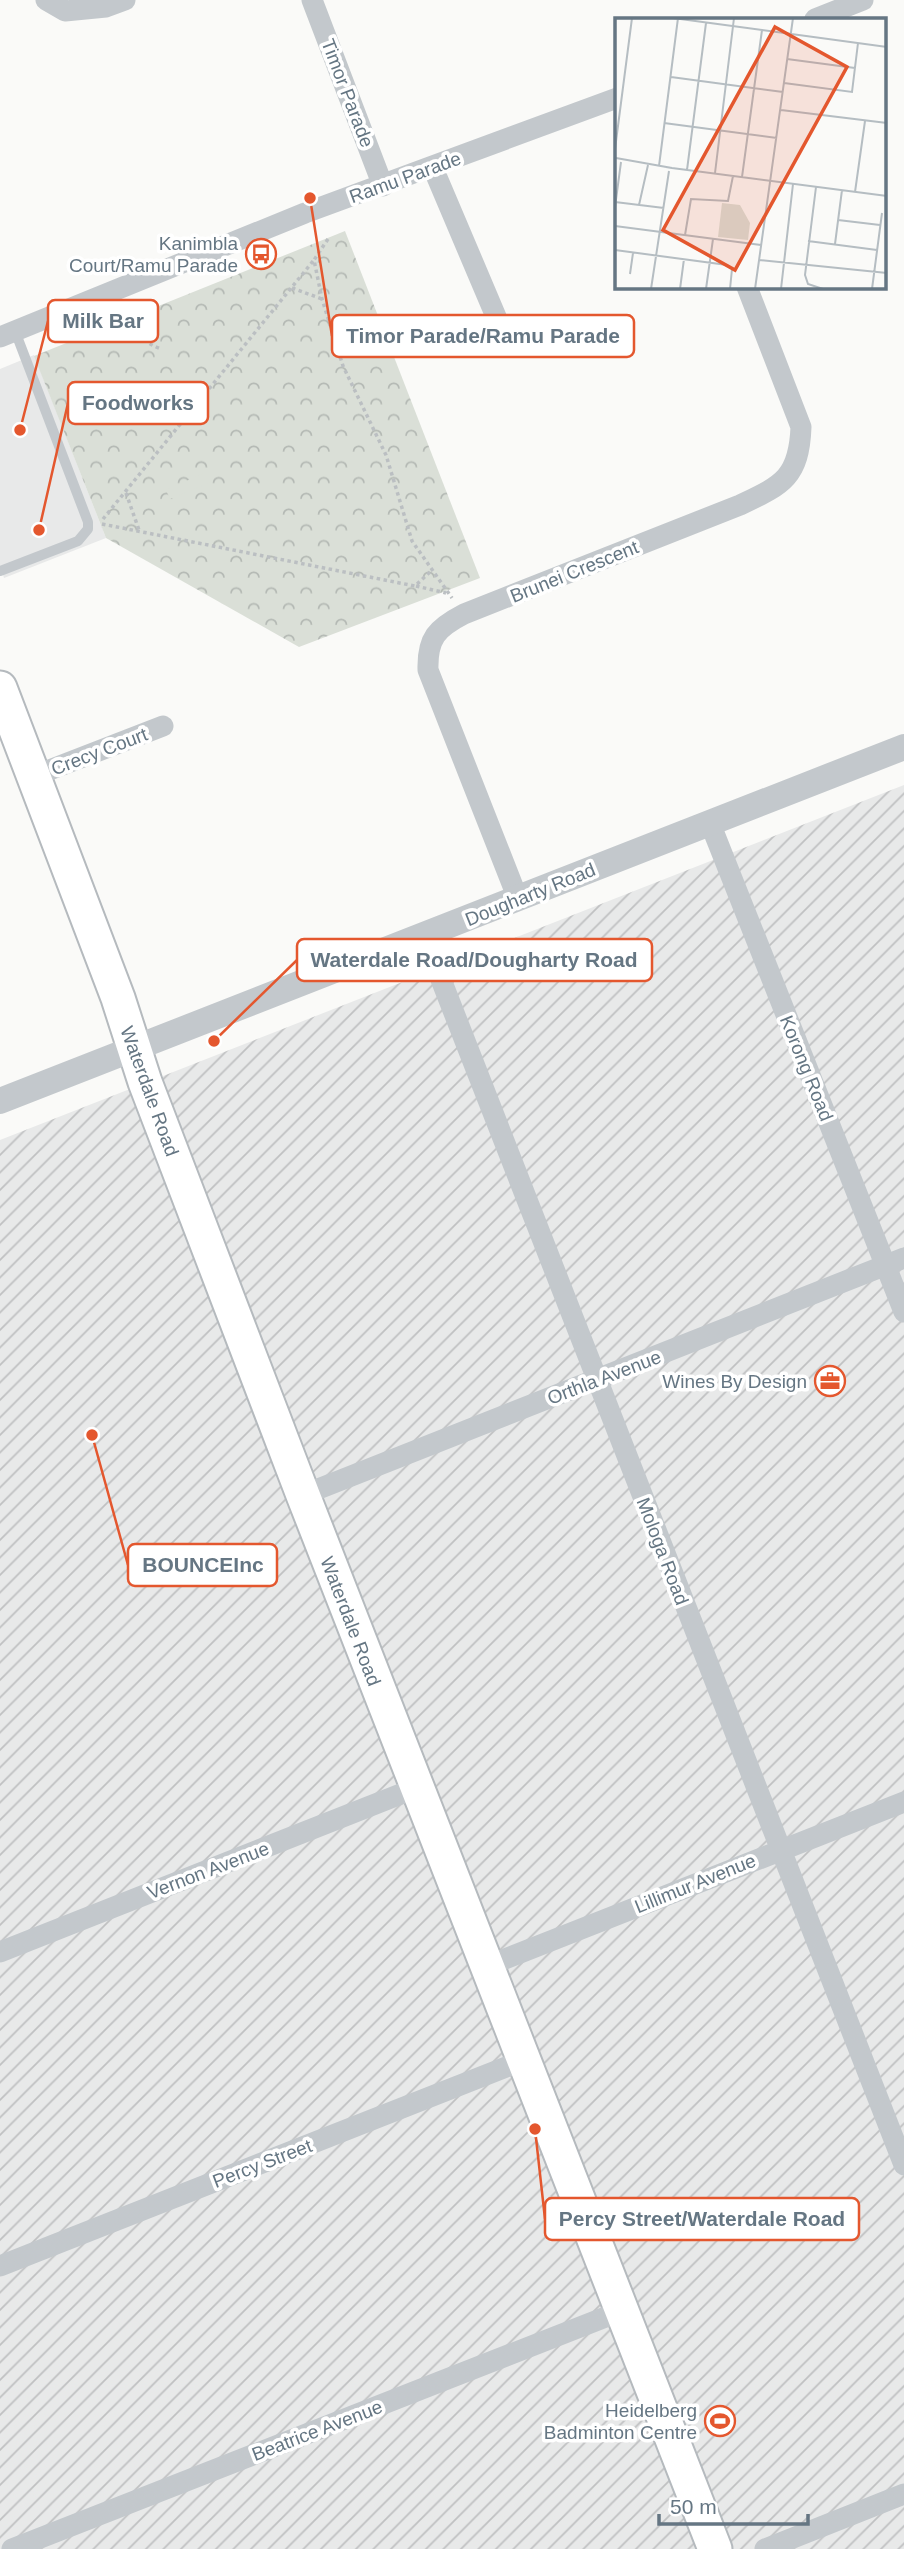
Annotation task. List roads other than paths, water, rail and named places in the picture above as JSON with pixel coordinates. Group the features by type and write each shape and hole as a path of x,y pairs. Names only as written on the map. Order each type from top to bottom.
{"main road":[{"name":"Waterdale Road","path":"0,688 145,1083 303,1495 715,2549"}],"street":[{"path":"46,0 65,11 106,7 125,0"},
{"name":"Timor Parade","path":"312,0 383,186"},
{"path":"818,18 863,0"},
{"name":"Ramu Parade","path":"8,334 305,213 615,99"},
{"path":"433,168 500,326"},
{"name":"Brunei Crescent","path":"518,899 428,670 428,656 435,634 448,622 464,614 740,505 778,487 791,472 800,450 801,427 748,289"},
{"name":"Crecy Court","path":"34,776 163,726"},
{"name":"Dougharty Road","path":"0,1101 904,747"},
{"name":"Korong Road","path":"710,823 895,1262 904,1312"},
{"name":"Mologa Road","path":"424,936 904,2165"},
{"name":"Orthla Avenue","path":"303,1495 895,1262"},
{"name":"Vernon Avenue","path":"0,1952 416,1788"},
{"name":"Lillimur Avenue","path":"487,1966 904,1802"},
{"name":"Percy Street","path":"0,2266 524,2060"},
{"name":"Beatrice Avenue","path":"12,2549 621,2311"},
{"path":"765,2549 904,2494"}],"lane":[{"path":"0,571 78,541 88,529 88,522 8,334"}],"place":[{"name":"Timor Parade/Ramu Parade","path":"310,198"},
{"name":"Kanimbla Court/Ramu Parade","path":"261,254"},
{"name":"Milk Bar","path":"20,430"},
{"name":"Foodworks","path":"39,530"},
{"name":"Waterdale Road/Dougharty Road","path":"214,1041"},
{"name":"Wines By Design","path":"830,1381"},
{"name":"BOUNCEInc","path":"92,1435"},
{"name":"Percy Street/Waterdale Road","path":"535,2129"},
{"name":"Heidelberg Badminton Centre","path":"720,2421"}]}
